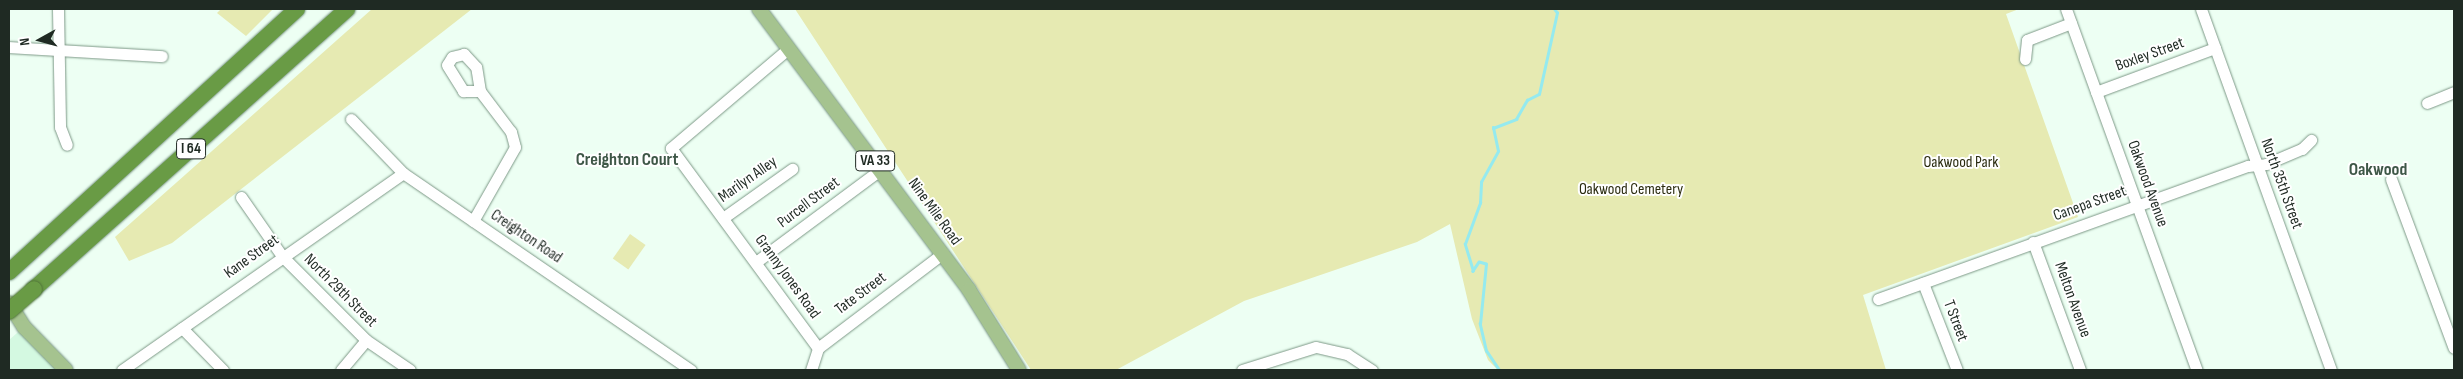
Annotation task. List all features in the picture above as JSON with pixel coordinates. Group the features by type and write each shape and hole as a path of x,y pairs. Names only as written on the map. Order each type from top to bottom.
{"highway":[{"name":"I 64","path":"13,268 297,9"},
{"name":"I 64","path":"9,311 347,9"}],"main road":[{"name":"Nine Mile Road","path":"759,9 881,170 988,316 1019,370"},
{"path":"9,303 24,327 66,370"}],"street":[{"path":"58,9 60,127 67,145"},
{"name":"Oakwood Avenue","path":"2066,9 2197,370"},
{"name":"North 35th Street","path":"2201,9 2331,370"},
{"path":"2025,59 2027,40 2071,23"},
{"path":"9,47 162,56"},
{"name":"Granny Jones Road","path":"789,48 671,148 818,348"},
{"name":"Boxley Street","path":"2096,92 2215,48"},
{"path":"473,221 515,147 511,132 480,91"},
{"path":"2427,103 2454,92"},
{"name":"Creighton Road","path":"351,119 403,172 691,370"},
{"name":"Canepa Street","path":"1878,299 2137,205 2302,149 2311,140"},
{"name":"Marilyn Alley","path":"726,222 792,169"},
{"name":"Purcell Street","path":"756,262 881,170"},
{"name":"Kane Street","path":"122,370 403,172"},
{"path":"2391,179 2454,348"},
{"name":"North 29th Street","path":"241,197 282,256 366,340 410,370"},
{"name":"Melton Avenue","path":"2033,242 2080,370"},
{"name":"Tate Street","path":"818,348 943,254"},
{"name":"T Street","path":"1923,283 1957,370"},
{"path":"182,328 223,370"},
{"path":"341,370 366,340"},
{"path":"1242,370 1316,347 1347,354 1372,370"},
{"path":"811,370 818,348"}],"shaded area":[{"path":"25,326 63,370 9,370 9,340"}],"green space":[{"path":"221,9 273,9 246,36 217,13"},
{"path":"372,9 472,9 172,243 129,261 115,237"},
{"name":"Oakwood Cemetery","path":"795,9 2019,9 2006,14 2078,217 1863,295 1886,370 1498,370 1488,360 1472,319 1450,224 1417,242 1244,301 1116,370 1031,370"},
{"path":"630,234 646,245 628,269 613,259"}],"waterway":[{"path":"1499,370 1486,351 1480,324 1486,264 1479,262 1473,271 1465,244 1480,203 1481,182 1498,151 1493,128 1516,119 1527,100 1539,94 1557,13 1554,9"}],"district":[{"name":"Creighton Court","path":"627,160"},
{"name":"Oakwood","path":"2378,170"}],"park label":[{"name":"Oakwood Park","path":"1961,163"}]}
